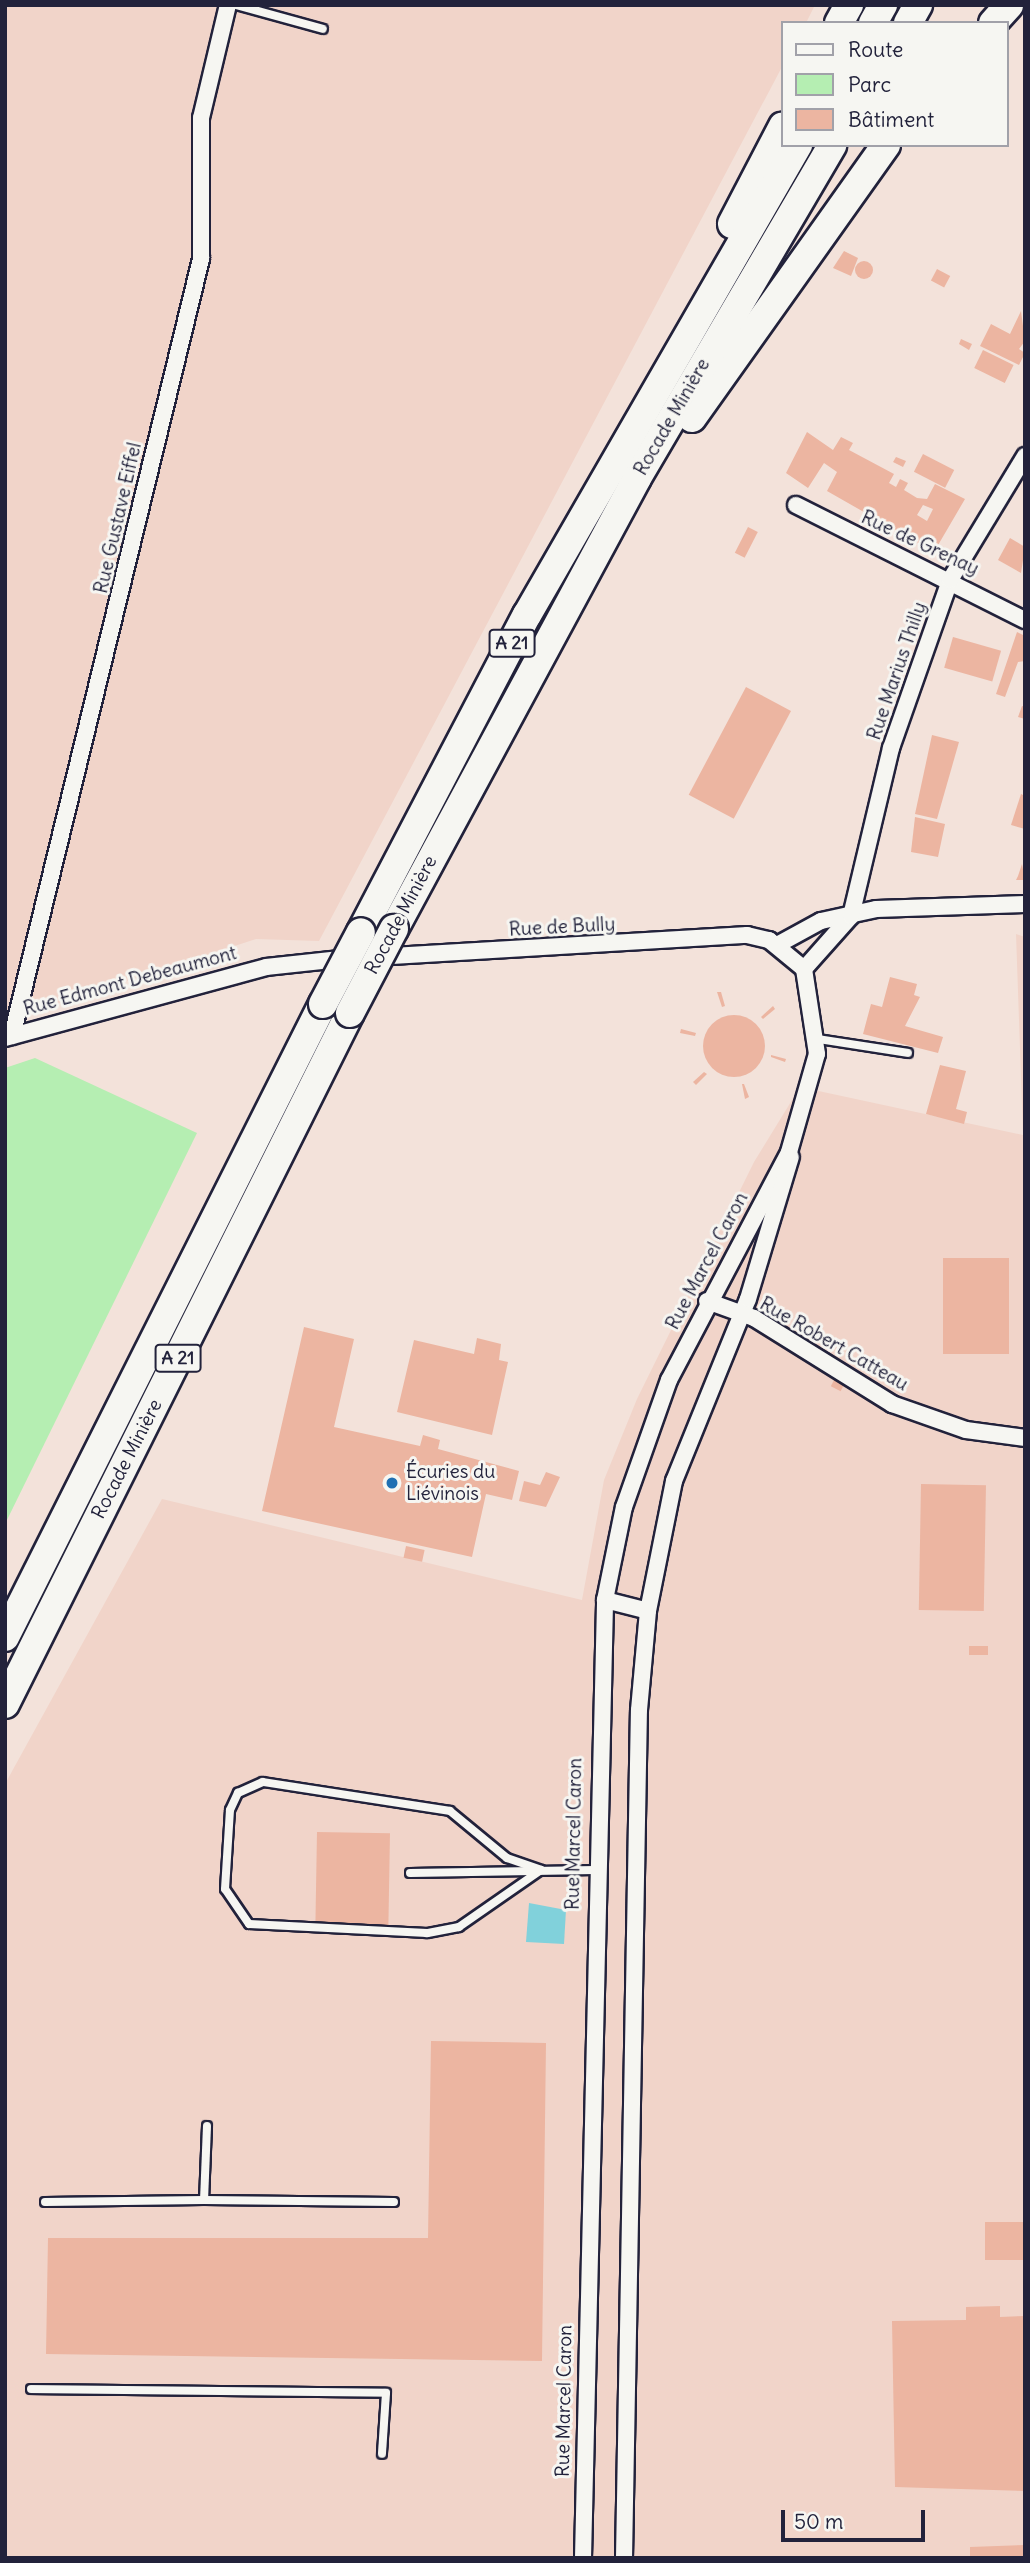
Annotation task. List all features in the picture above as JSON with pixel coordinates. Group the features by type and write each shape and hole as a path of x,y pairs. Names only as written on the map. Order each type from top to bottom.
{"highway":[{"path":"840,21 849,5"},
{"path":"874,21 883,5"},
{"path":"909,21 918,5"},
{"path":"995,21 1009,5"},
{"path":"647,399 782,128"},
{"name":"Rocade Minière","path":"5,1637 361,932 647,399 797,147"},
{"name":"Rocade Minière","path":"5,1704 394,929 637,478 831,147"},
{"path":"637,478 664,463 885,147"}],"street":[{"name":"Rue Gustave Eiffel","path":"9,1037 47,896 201,259 201,118 228,5"},
{"name":"Rue Marius Thilly","path":"851,916 891,748 950,580 1025,456"},
{"name":"Rue de Grenay","path":"796,505 1025,620"},
{"path":"851,916 804,969 777,945 821,921 876,909 1025,904"},
{"name":"Rue de Bully","path":"266,967 747,935 777,945"},
{"name":"Rue Edmont Debeaumont","path":"9,1037 266,967"},
{"name":"Rue Marcel Caron","path":"583,2558 595,1870 605,1600 628,1495 707,1301 789,1152 818,1039 804,969"},
{"name":"Rue Marcel Caron","path":"624,2558 639,1710 648,1611 674,1481 740,1316 792,1163 789,1152"},
{"name":"Rue Robert Catteau","path":"707,1301 780,1333 892,1404 966,1430 1025,1438"},
{"path":"605,1600 648,1611"}],"lane":[{"path":"236,5 323,29"},
{"path":"818,1039 908,1053"},
{"path":"263,1782 450,1811 507,1858 541,1870 459,1927 427,1933 249,1924 225,1889 230,1810 238,1793 263,1782"},
{"path":"410,1873 595,1870"},
{"path":"204,2200 207,2126"},
{"path":"45,2202 394,2202"},
{"path":"31,2389 386,2393 382,2454"}],"shaded area":[{"path":"5,5 815,5 807,21 782,21 782,67 319,941 256,939 5,1021"},
{"path":"1016,934 1025,937 1025,2558 5,2558 5,1784 162,1499 582,1600 604,1480 637,1399 754,1162 800,1087 1023,1135"}],"green space":[{"path":"35,1058 197,1133 5,1524 5,1068"}],"water":[{"path":"529,1903 566,1910 564,1944 526,1942"}],"building":[{"path":"844,251 858,258 851,276 833,268"},
{"path":"860,261 868,261 873,270 871,277 860,279 855,274 855,266"},
{"path":"937,269 950,276 944,288 931,280"},
{"path":"1021,311 1025,341 1019,349 1025,353 1019,365 980,346 991,324 1010,334"},
{"path":"961,339 972,344 969,350 959,344"},
{"path":"983,350 1014,365 1005,383 974,368"},
{"path":"807,432 833,450 841,437 853,443 849,450 894,474 889,483 896,487 900,479 908,483 904,490 917,498 927,499 935,484 965,499 934,552 827,491 837,472 824,463 808,488 786,473","holes":["923,505 933,509 927,521 917,515"]},
{"path":"923,454 954,470 945,488 914,472"},
{"path":"896,457 906,461 903,467 893,462"},
{"path":"748,527 758,532 745,558 735,553"},
{"path":"1010,538 1025,547 1021,573 998,560"},
{"path":"1017,632 1025,636 1025,661 1018,662 1005,697 996,694"},
{"path":"953,637 1001,651 992,682 944,668"},
{"path":"746,687 791,711 734,819 689,795"},
{"path":"1022,706 1025,707 1025,719 1018,717"},
{"path":"932,735 959,742 937,819 915,814"},
{"path":"1021,794 1025,796 1025,829 1011,825"},
{"path":"915,817 945,824 938,857 911,852"},
{"path":"1022,864 1025,880 1016,880 1018,876"},
{"path":"890,977 917,984 914,995 920,997 905,1026 943,1037 938,1053 863,1034 871,1004 882,1007"},
{"path":"717,992 721,992 725,1006 722,1007"},
{"path":"773,1006 775,1009 763,1019 761,1017"},
{"path":"734,1015 756,1024 765,1046 756,1068 734,1077 712,1068 703,1046 712,1024"},
{"path":"681,1029 696,1033 695,1036 680,1033"},
{"path":"771,1057 786,1059 785,1062"},
{"path":"940,1065 966,1071 956,1109 967,1112 964,1124 926,1114"},
{"path":"704,1072 707,1074 696,1085 693,1082"},
{"path":"742,1084 749,1097 745,1099"},
{"path":"943,1258 1009,1258 1009,1354 943,1354"},
{"name":"Écuries du Liévinois","path":"304,1327 354,1339 334,1427 420,1446 423,1435 440,1440 438,1449 519,1471 512,1500 486,1494 472,1557 262,1511"},
{"path":"477,1338 501,1344 499,1360 508,1362 492,1435 397,1412 414,1340 474,1354"},
{"path":"834,1380 844,1385 841,1391 831,1386"},
{"path":"546,1472 560,1477 546,1507 519,1501 524,1481 540,1485"},
{"path":"921,1484 986,1485 984,1611 919,1610"},
{"path":"406,1546 425,1550 422,1562 404,1558"},
{"path":"969,1646 988,1646 988,1655 969,1655"},
{"path":"317,1832 390,1833 388,1927 315,1926"},
{"path":"431,2041 546,2043 542,2361 46,2354 48,2238 428,2238"},
{"path":"985,2222 1025,2222 1025,2260 985,2260"},
{"path":"1000,2306 1000,2317 1025,2316 1025,2491 895,2487 892,2321 966,2320 966,2307"},
{"path":"1025,2545 1025,2558 970,2558 970,2547"}],"place":[{"name":"Écuries du Liévinois","path":"392,1483"}]}
